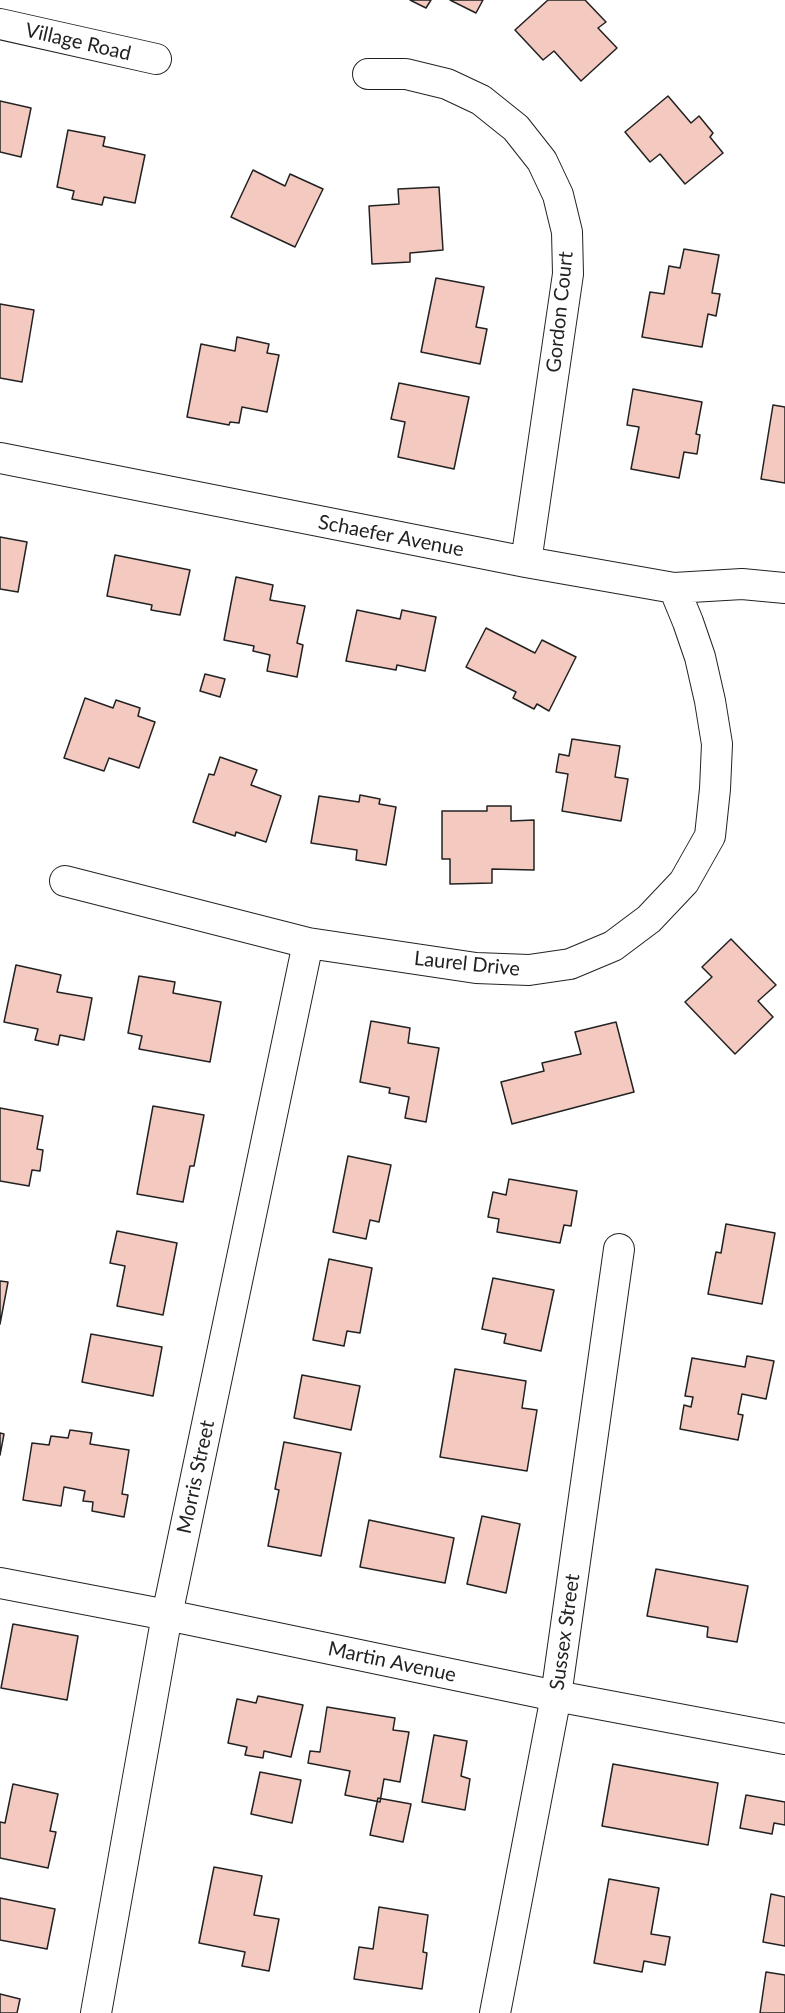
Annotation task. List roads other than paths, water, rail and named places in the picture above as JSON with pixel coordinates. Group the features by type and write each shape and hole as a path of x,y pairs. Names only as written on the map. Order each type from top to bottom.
{"street":[{"name":"Village Road","path":"0,24 156,59"},
{"name":"Gordon Court","path":"368,74 406,74 447,84 482,100 516,128 542,161 558,195 567,232 568,274 526,562"},
{"name":"Schaefer Avenue","path":"0,458 526,562 674,588 742,584 785,588"},
{"name":"Laurel Drive","path":"65,881 308,943 476,968 529,970 570,964 614,946 649,919 684,882 710,836 716,789 717,744 700,657 674,588"},
{"name":"Morris Street","path":"96,2013 167,1615 308,943"},
{"name":"Sussex Street","path":"495,2013 556,1696 619,1249"},
{"name":"Martin Avenue","path":"0,1583 167,1615 556,1696 785,1739"}]}
